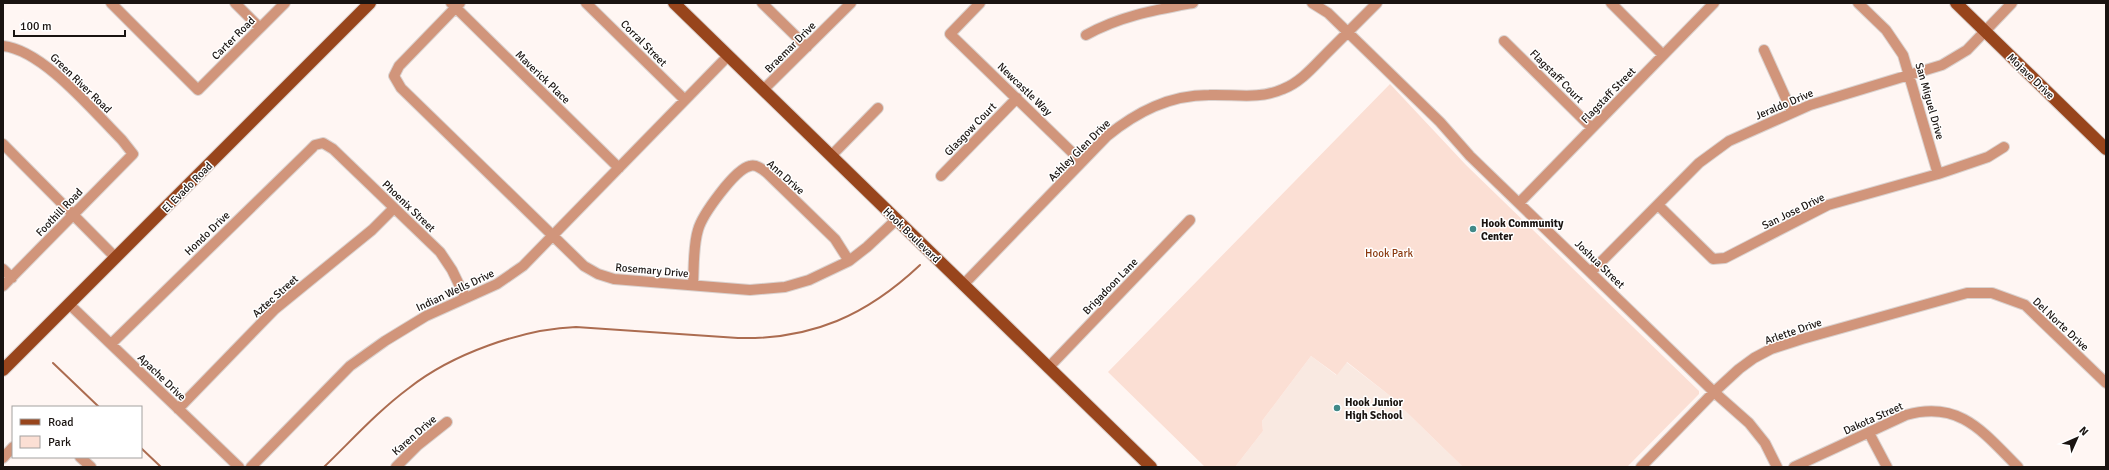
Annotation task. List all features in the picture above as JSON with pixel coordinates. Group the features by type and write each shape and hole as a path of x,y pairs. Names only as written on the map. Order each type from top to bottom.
{"main road":[{"name":"El Evado Road","path":"3,370 370,3"},
{"name":"Hook Boulevard","path":"674,3 1151,467"},
{"name":"Mojave Drive","path":"1956,3 2106,149"}],"street":[{"name":"Carter Road","path":"111,3 198,90 285,3"},
{"path":"235,3 260,28"},
{"name":"Corral Street","path":"586,3 685,100"},
{"path":"762,3 807,47"},
{"name":"Braemar Drive","path":"763,90 850,3"},
{"name":"Newcastle Way","path":"980,3 950,34 1082,162"},
{"path":"1086,35 1121,18 1173,5 1193,3"},
{"name":"Joshua Street","path":"1312,3 1328,13 1348,32 1440,122 1470,156 1714,392 1749,423 1765,443 1777,467"},
{"name":"Ashley Glen Drive","path":"963,285 1082,162 1121,125 1140,112 1159,104 1180,98 1209,95 1250,98 1268,95 1285,89 1307,73 1377,3"},
{"path":"1610,3 1663,55"},
{"name":"Flagstaff Street","path":"1519,203 1714,3"},
{"name":"San Miguel Drive","path":"1858,3 1886,30 1903,55 1911,75 1938,174"},
{"name":"Jeraldo Drive","path":"1591,272 1712,152 1729,141 1792,112 1942,65 1956,58 1985,32 2012,3"},
{"name":"Rosemary Drive","path":"455,5 399,66 394,76 401,88 552,236 584,266 598,274 614,279 750,290 785,286 809,280 849,261 867,247 896,220"},
{"name":"Maverick Place","path":"455,5 619,168"},
{"name":"Flagstaff Court","path":"1504,41 1592,128"},
{"name":"Green River Road","path":"3,46 13,47 30,54 48,66 122,140 133,154"},
{"path":"1764,50 1792,112"},
{"name":"Indian Wells Drive","path":"251,467 350,366 385,341 426,316 465,297 497,284 523,266 728,56"},
{"name":"Glasgow Court","path":"941,176 1017,98"},
{"path":"831,156 878,108"},
{"name":"Phoenix Street","path":"323,143 333,149 440,252 452,270 465,297"},
{"name":"Hondo Drive","path":"111,344 309,151 315,146 323,143"},
{"path":"3,144 116,258"},
{"name":"San Jose Drive","path":"1658,205 1713,259 1725,258 1828,205 1938,174 1988,157 2004,147"},
{"name":"Foothill Road","path":"3,286 133,154"},
{"name":"Ann Drive","path":"693,285 697,231 703,215 714,200 744,169 751,165 760,167 835,239 849,261"},
{"name":"Aztec Street","path":"178,409 276,309 372,230 394,208"},
{"name":"Brigadoon Lane","path":"1048,368 1190,220"},
{"path":"3,269 12,278"},
{"name":"Arlette Drive","path":"1641,467 1714,392 1739,369 1754,358 1784,345 1967,293 1992,293"},
{"name":"Del Norte Drive","path":"1992,293 2025,305 2106,383"},
{"name":"Apache Drive","path":"69,304 239,467"},
{"name":"Dakota Street","path":"1794,467 1906,415 1920,411 1937,411 1954,414 1971,424 1988,437 2018,467"},
{"name":"Karen Drive","path":"396,467 418,445 447,422"},
{"path":"1869,433 1887,467"},
{"path":"3,458 12,448"},
{"path":"81,458 91,467"}],"shaded area":[{"name":"Hook Junior High School","path":"1311,356 1336,375 1346,362 1389,395 1463,467 1235,467 1263,431 1262,421"}],"green space":[{"name":"Hook Park","path":"1390,84 1466,165 1699,391 1699,394 1627,467 1463,467 1389,395 1347,362 1337,375 1311,356 1262,421 1263,431 1235,467 1205,467 1108,372"}],"waterway":[{"path":"324,467 376,416 409,388 426,376 466,354 511,338 555,329 576,327 738,338 790,334 814,329 859,311 900,283 920,265"},
{"path":"53,363 98,406"},
{"path":"142,449 161,467"}],"place":[{"name":"Hook Community Center","path":"1473,229"},
{"name":"Hook Junior High School","path":"1337,408"}]}
